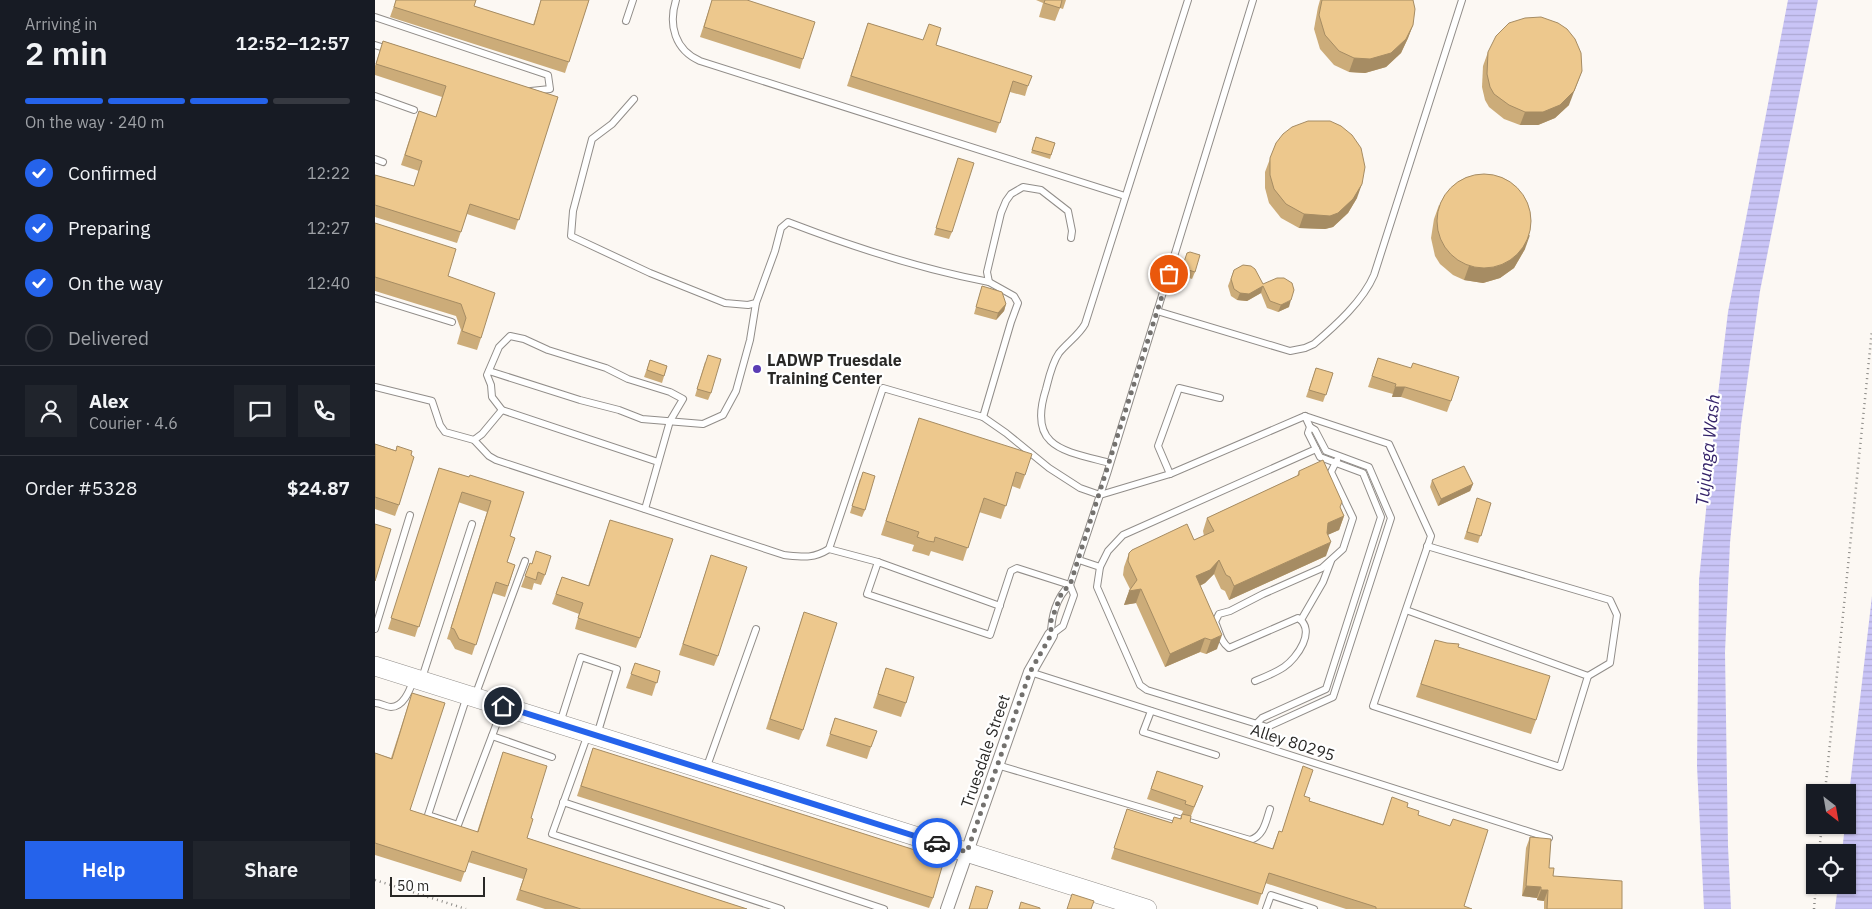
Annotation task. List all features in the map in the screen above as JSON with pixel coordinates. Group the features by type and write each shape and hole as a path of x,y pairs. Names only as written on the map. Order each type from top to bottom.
{"main road":[{"path":"375,666 967,852 1112,901 1147,909"}],"street":[{"name":"Truesdale Street","path":"947,909 1030,672 1051,635"}],"lane":[{"path":"626,22 633,0"},
{"path":"676,0 672,17 677,41 686,53 700,61 1125,196"},
{"path":"1110,463 1067,452 1055,446 1044,431 1039,415 1056,358 1085,324 1188,0"},
{"path":"1051,635 1051,621 1062,592 1070,585 1100,495 1253,0"},
{"path":"1157,311 1290,351 1314,344 1357,302 1369,287 1374,275 1463,0"},
{"path":"375,17 548,75 550,89 522,92"},
{"path":"375,45 393,51"},
{"path":"375,96 414,110"},
{"path":"634,99 612,124 592,139 573,211 571,236 650,273 725,303 748,306 756,303"},
{"path":"375,159 383,162"},
{"path":"989,282 987,272 1001,213 1011,194 1023,187 1041,190 1068,211 1072,231 1071,238"},
{"path":"489,371 579,400 619,410 642,419 703,424 723,414 736,391 743,372 756,303 775,251 781,228 788,222 944,274 989,282 1014,296 1018,303 983,417"},
{"path":"375,298 452,322"},
{"path":"645,509 659,462 670,421 683,398 548,350 524,339 511,336 499,347 487,375 492,397 502,410 659,462"},
{"path":"375,387 432,401 439,425 445,432 474,440 489,456 496,460 784,555 800,557 818,555 829,548 883,388 983,417 1049,468 1080,488 1100,495 1170,474 1305,416 1389,444 1431,536 1427,546 1373,706 1560,767 1588,676 1610,663 1617,615 1610,600 1427,546"},
{"path":"1170,474 1158,446 1179,388 1220,398"},
{"path":"474,440 482,434 502,410"},
{"path":"1305,416 1310,428 1308,433 1316,449 1320,457 1369,467 1391,518 1333,697 1267,727 1147,690 1140,684 1097,587 1101,567 1108,551 1123,535 1316,449"},
{"path":"1256,724 1263,718 1325,689 1381,516 1363,473 1338,460 1326,451 1315,430 1310,428"},
{"path":"1255,681 1283,668 1295,658 1306,635 1306,627 1298,618 1229,648 1223,643 1215,622 1219,614 1230,611 1322,568 1343,549 1353,518 1331,472 1338,460"},
{"path":"375,629 410,515"},
{"path":"375,703 392,707 401,704 418,679 473,524"},
{"path":"829,548 878,562 1000,606"},
{"path":"1079,560 1101,567"},
{"path":"1301,620 1323,582 1331,560"},
{"path":"503,706 458,826 428,815 471,696 525,561"},
{"path":"878,562 867,594 990,635 1011,571 1017,568 1070,585"},
{"path":"1051,635 1063,626 1073,595 1070,585"},
{"path":"1406,610 1588,676"},
{"path":"705,770 756,629"},
{"path":"559,724 581,657 617,669 593,735 563,802 552,834 781,909"},
{"name":"Alley 80295","path":"1030,672 1549,838"},
{"path":"1151,711 1143,732 1216,755"},
{"path":"492,736 552,757"},
{"path":"997,765 1250,840 1257,838 1262,833 1271,809"},
{"path":"563,802 884,909"},
{"path":"1266,909 1271,896 1314,909"}],"path":[{"path":"1826,784 1872,330"},
{"path":"375,880 466,909"},
{"path":"1814,909 1815,894"}],"shaded area":[{"path":"1788,0 1818,0 1760,291 1741,425 1730,543 1725,652 1728,846 1731,909 1704,909 1697,766 1699,580 1728,312"},
{"path":"1872,596 1872,909 1835,909 1837,894 1856,894 1856,844 1843,844 1844,834 1856,834 1856,784 1850,784"}],"building":[{"path":"396,0 476,0 474,6 534,25 541,0 589,0 569,62 394,7"},
{"path":"712,0 747,0 815,22 803,59 704,27"},
{"path":"1045,0 1062,0 1060,8 1044,3"},
{"path":"1322,0 1413,0 1415,9 1413,25 1406,39 1391,53 1370,59 1354,58 1339,51 1325,35 1319,15"},
{"path":"1541,17 1558,23 1567,29 1575,39 1581,53 1582,71 1574,91 1560,105 1543,112 1525,112 1509,105 1494,94 1487,74 1488,52 1496,36 1509,23 1525,18"},
{"path":"868,23 923,40 929,24 941,28 936,45 1032,76 1028,86 1013,81 1000,123 851,76"},
{"path":"383,41 558,97 519,220 470,204 461,232 375,205 375,175 414,186 422,161 405,155 419,111 436,117 446,86 376,64"},
{"path":"1308,121 1330,121 1341,126 1352,135 1361,148 1365,167 1362,184 1353,199 1338,213 1330,216 1304,214 1286,204 1274,189 1270,175 1270,158 1276,143 1292,127"},
{"path":"1036,137 1055,143 1051,155 1032,150"},
{"path":"958,158 974,163 952,232 936,228"},
{"path":"1475,174 1493,174 1518,187 1528,203 1531,221 1528,239 1518,255 1493,268 1475,268 1450,255 1437,230 1437,212 1450,187"},
{"path":"375,223 456,249 448,276 495,293 481,338 462,331 466,318 461,304 375,277"},
{"path":"1187,253 1200,255 1195,272 1182,268"},
{"path":"1243,265 1251,266 1255,269 1263,284 1277,278 1284,278 1292,283 1294,290 1291,300 1281,305 1270,301 1263,286 1249,294 1240,293 1234,289 1231,279 1234,270"},
{"path":"982,286 1002,292 1006,304 998,313 976,307"},
{"path":"708,355 721,359 711,393 697,389"},
{"path":"1378,358 1411,368 1413,363 1459,377 1451,401 1405,387 1395,387 1396,384 1372,376"},
{"path":"650,360 667,366 664,376 647,370"},
{"path":"1316,368 1333,373 1326,395 1309,390"},
{"path":"919,418 1032,454 1025,475 1016,472 1006,506 984,498 968,548 935,537 934,542 928,541 917,537 919,532 886,521"},
{"path":"375,444 396,451 397,446 412,451 411,455 414,457 399,505 375,497"},
{"path":"1323,460 1342,502 1340,507 1344,516 1328,523 1327,533 1331,542 1234,586 1219,560 1210,570 1196,576 1222,635 1211,640 1205,638 1170,654 1141,589 1129,591 1137,580 1128,561 1129,553 1187,524 1194,540 1214,531 1207,518 1299,475 1299,471"},
{"path":"1464,466 1473,484 1441,499 1432,480"},
{"path":"439,468 469,477 470,475 524,492 510,536 515,538 507,562 515,565 508,586 496,582 476,645 459,639 454,629 451,628 491,501 462,492 419,627 391,618"},
{"path":"863,472 875,476 865,510 852,506"},
{"path":"1477,498 1491,503 1481,536 1467,532"},
{"path":"610,520 673,539 640,638 578,618 583,603 556,594 562,577 589,586"},
{"path":"375,524 391,529 375,581"},
{"path":"536,551 551,556 545,575 538,572 536,580 525,576 530,563 532,564"},
{"path":"711,555 747,567 718,656 683,644"},
{"path":"804,612 837,623 803,730 770,719"},
{"path":"1435,640 1459,644 1458,647 1550,676 1536,720 1421,684"},
{"path":"635,663 660,671 657,683 631,674"},
{"path":"886,668 914,677 906,703 878,694"},
{"path":"412,693 445,703 410,810 478,832 503,752 547,766 527,838 747,909 581,909 520,890 527,869 472,851 465,872 375,843 375,753 392,759"},
{"path":"835,718 877,731 871,747 830,734"},
{"path":"593,748 937,857 942,867 933,898 581,786"},
{"path":"1303,766 1313,770 1304,796 1310,798 1309,801 1383,825 1392,797 1408,803 1407,807 1419,811 1418,815 1450,826 1453,819 1488,830 1464,906 1472,909 1376,909 1376,907 1269,873 1262,894 1114,848 1127,809 1172,823 1174,817 1181,819 1182,814 1191,816 1190,822 1273,849 1279,831 1282,832"},
{"path":"1157,771 1203,786 1194,807 1185,804 1186,801 1151,789"},
{"path":"1530,837 1551,839 1549,868 1554,868 1553,876 1622,881 1622,909 1547,909 1548,890 1541,890 1541,887 1526,886"},
{"path":"976,886 993,891 987,909 969,909"},
{"path":"1072,894 1094,901 1091,909 1067,909"},
{"path":"1021,902 1040,908 1040,909 1019,909"}],"way so far":[{"path":"937,843 967,852 1030,672 1051,635 1051,621 1062,592 1070,585 1107,474 1169,274"}],"place":[{"name":"LADWP Truesdale Training Center","path":"757,369"}],"route":[{"path":"503,706 937,843"}],"water label":[{"name":"Tujunga Wash","path":"1708,450"}]}
